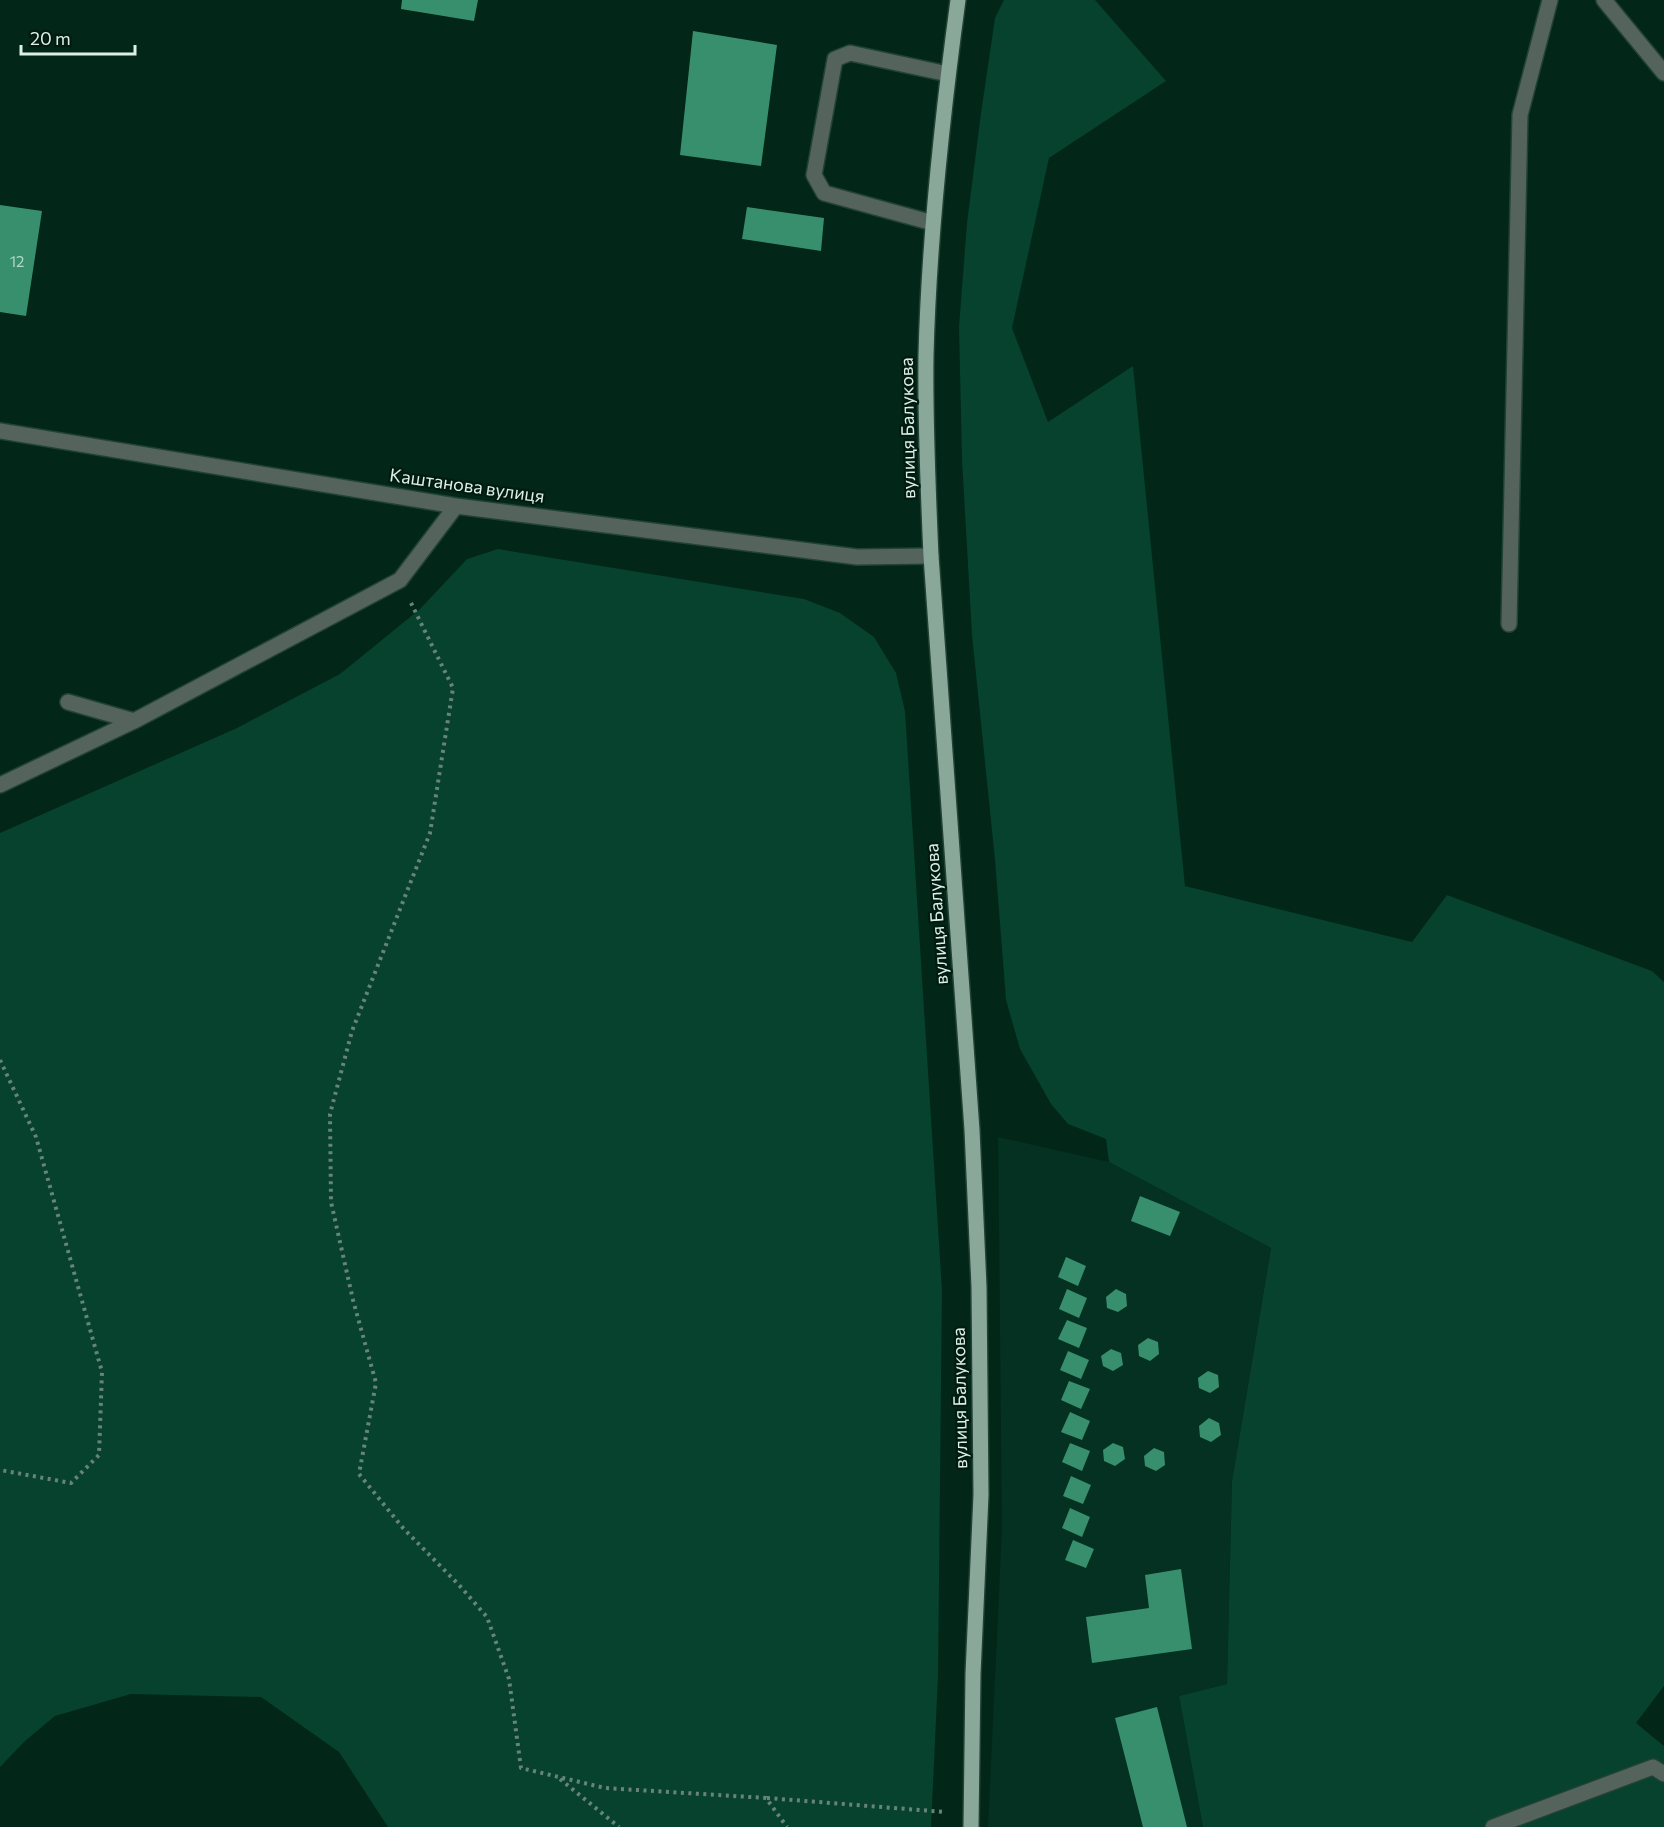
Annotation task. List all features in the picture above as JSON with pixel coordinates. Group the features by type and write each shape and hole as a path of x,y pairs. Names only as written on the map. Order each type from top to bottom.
{"main road":[{"name":"вулиця Балукова","path":"958,0 933,223 926,354 927,469 931,556 972,1130 978,1287 981,1495 973,1674 971,1821"}],"street":[{"path":"1509,624 1520,115 1550,0"},
{"path":"1604,0 1664,73"},
{"path":"933,223 824,193 814,175 835,60 850,53 948,74"},
{"name":"Каштанова вулиця","path":"0,431 456,506 857,557 931,556"},
{"path":"0,785 134,721 400,580 456,506"},
{"path":"68,702 134,721"},
{"path":"1492,1827 1653,1767 1664,1774"}],"path":[{"path":"400,580 453,688 430,833 352,1031 330,1114 331,1202 375,1383 359,1474 403,1528 487,1617 509,1679 520,1768 605,1788 766,1798 971,1821"},
{"path":"0,1060 2,1070 36,1137 102,1372 99,1455 71,1483 0,1470"},
{"path":"557,1777 619,1827"},
{"path":"766,1798 788,1827"}],"shaded area":[{"path":"1004,0 1095,0 1166,81 1049,158 1012,328 1048,422 1133,366 1185,886 1412,942 1447,895 1652,971 1664,982 1664,1686 1636,1723 1664,1746 1664,1827 1203,1827 1179,1696 1227,1684 1232,1481 1271,1248 1109,1162 1106,1139 1068,1124 1051,1104 1020,1049 1006,1000 995,860 972,635 962,460 959,327 967,223 981,113 995,18"},
{"path":"498,549 804,599 840,613 874,637 896,673 905,711 942,1290 938,1677 931,1827 388,1827 339,1752 261,1697 131,1694 55,1716 25,1741 0,1767 0,833 237,728 340,674 420,609 467,559"},
{"path":"998,1137 1109,1162 1271,1248 1232,1481 1227,1684 1179,1696 1203,1827 988,1827 1002,1528"}],"building":[{"path":"402,0 478,0 474,21 401,9"},
{"path":"693,31 777,45 761,166 680,155"},
{"path":"0,205 42,211 26,316 0,312"},
{"path":"747,207 824,218 821,251 742,239"},
{"path":"1140,1196 1180,1212 1170,1236 1131,1221"},
{"path":"1066,1257 1086,1266 1078,1286 1058,1277"},
{"path":"1067,1289 1087,1298 1079,1318 1059,1309"},
{"path":"1116,1289 1126,1294 1127,1306 1118,1312 1107,1308 1106,1297"},
{"path":"1067,1320 1087,1328 1079,1348 1058,1339"},
{"path":"1148,1338 1158,1342 1159,1354 1150,1361 1139,1356 1138,1345"},
{"path":"1111,1349 1121,1353 1123,1365 1113,1371 1103,1366 1101,1356"},
{"path":"1068,1351 1089,1360 1081,1379 1060,1370"},
{"path":"1208,1371 1218,1375 1219,1387 1210,1393 1199,1388 1198,1378"},
{"path":"1069,1381 1090,1389 1081,1409 1061,1400"},
{"path":"1070,1412 1090,1421 1082,1440 1061,1432"},
{"path":"1209,1418 1219,1423 1221,1435 1211,1442 1200,1437 1199,1426"},
{"path":"1070,1443 1090,1451 1082,1471 1062,1462"},
{"path":"1113,1443 1123,1447 1125,1459 1115,1466 1104,1461 1103,1450"},
{"path":"1154,1448 1164,1452 1165,1465 1156,1471 1145,1466 1144,1456"},
{"path":"1071,1476 1091,1485 1083,1504 1063,1496"},
{"path":"1070,1508 1090,1517 1082,1537 1062,1528"},
{"path":"1073,1540 1094,1549 1086,1568 1065,1560"},
{"path":"1181,1569 1192,1649 1092,1663 1086,1617 1149,1608 1145,1575"},
{"path":"1157,1707 1187,1827 1143,1827 1115,1718"}]}
